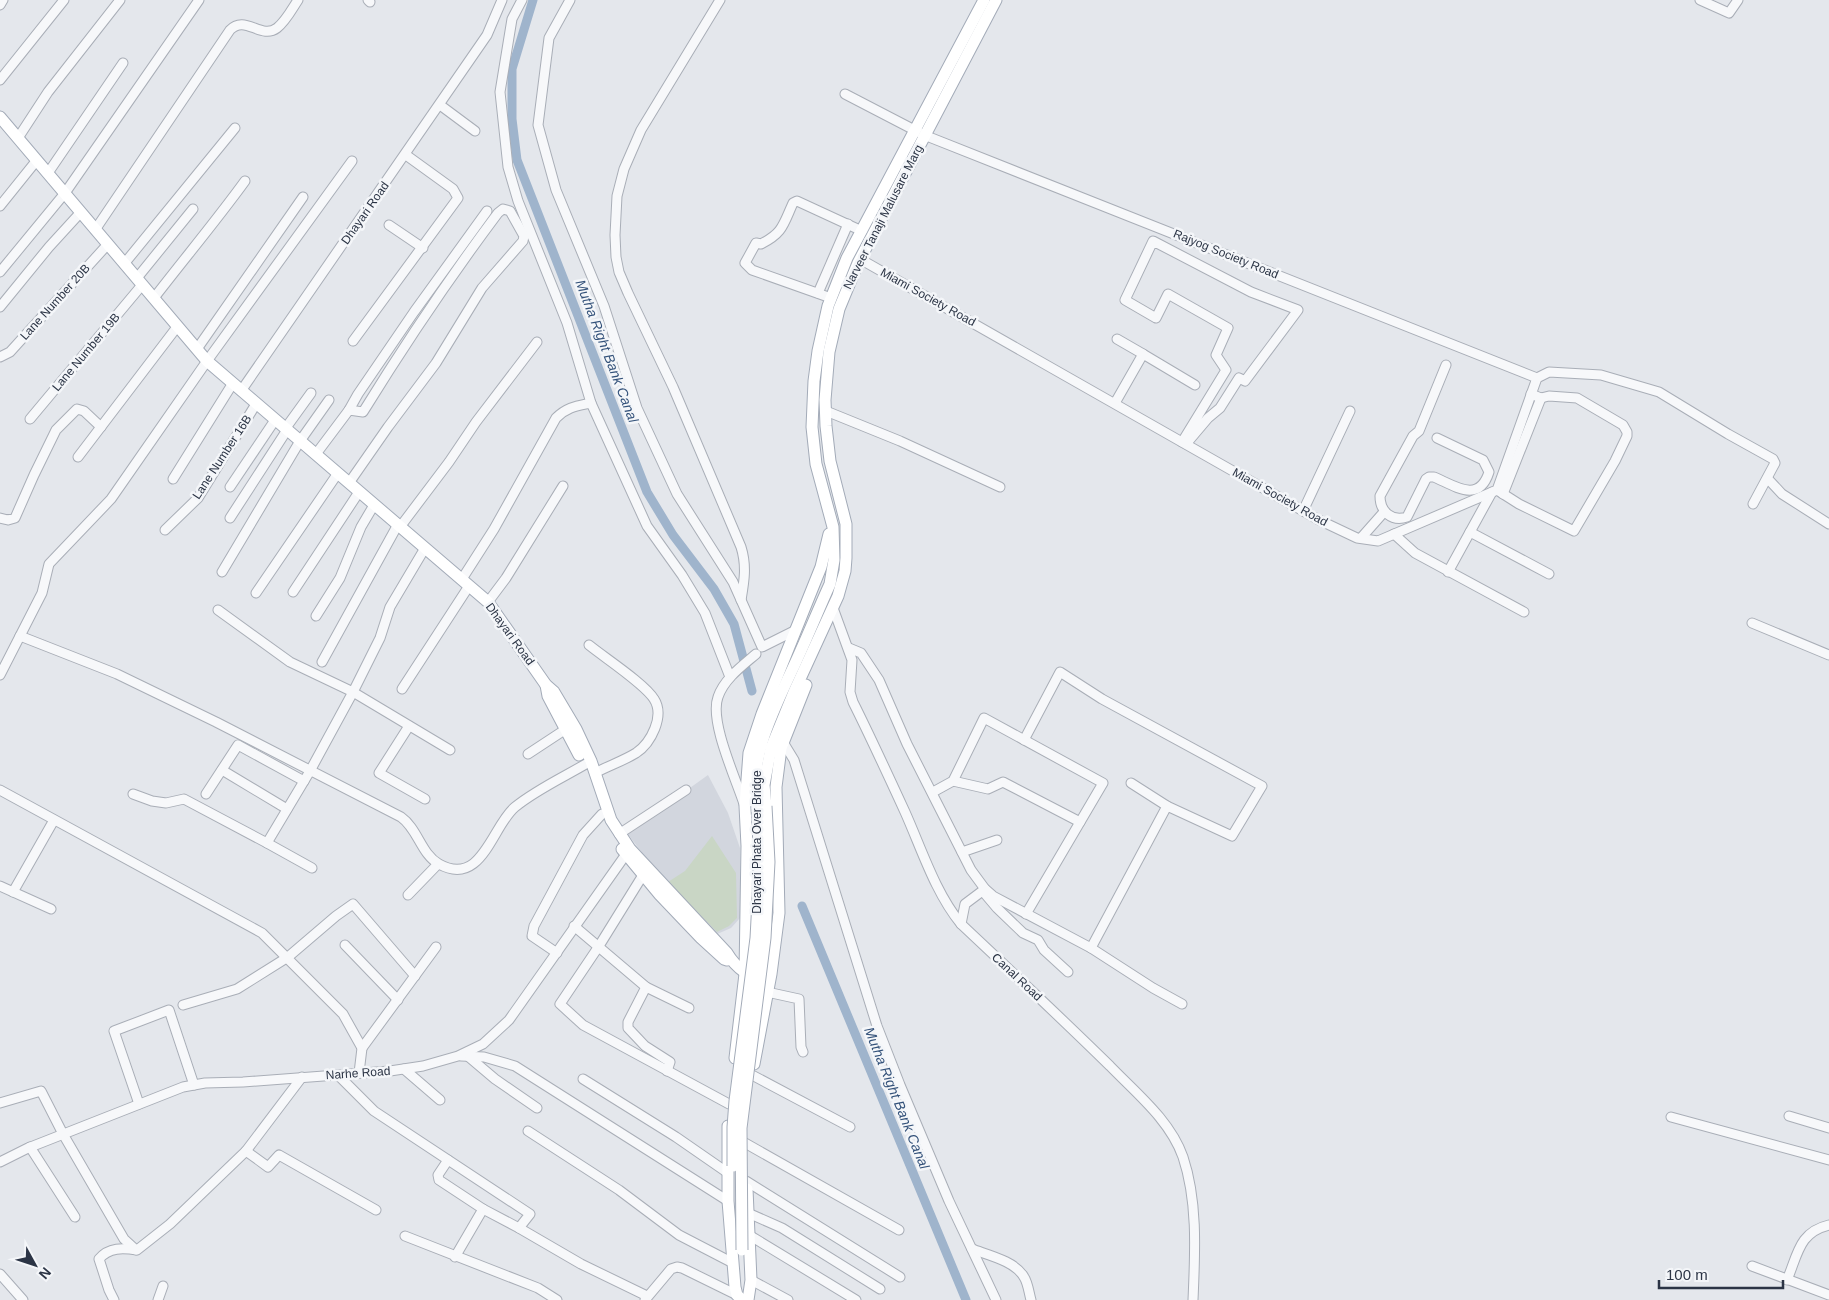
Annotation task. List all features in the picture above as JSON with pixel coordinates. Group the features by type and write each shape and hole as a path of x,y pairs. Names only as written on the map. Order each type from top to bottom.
{"main road":[{"name":"Narveer Tanaji Malusare Marg","path":"824,624 833,608 845,571 846,558 846,524 830,461 827,441 826,412 830,352 834,328 847,286 920,132 985,6 996,0"},
{"name":"Dhayari Road","path":"0,117 207,361 488,602 546,685 554,692 576,729 602,814 609,828 628,852 727,953 732,961 745,974 768,989"},
{"name":"Narveer Tanaji Malusare Marg","path":"830,518 816,464 812,427 814,381 818,351 831,298 848,258 920,132"},
{"path":"744,1299 735,1287 728,1201 728,1173 729,1104 745,974 747,846 745,806 749,753 762,714 821,567 828,541 830,518"},
{"name":"Dhayari Phata Over Bridge","path":"744,1299 738,1250 741,1128 765,938 769,862 761,806 756,789 758,762 768,726 830,584 834,560 833,527 830,518"},
{"path":"744,1299 751,1280 745,1143 748,1106 779,913 776,787 782,742 824,644 824,624"},
{"name":"Dhayari Phata Over Bridge","path":"761,806 771,748 824,624"},
{"name":"Dhayari Road","path":"546,685 548,696 566,729 595,773 611,820 642,875 701,938 724,959 732,961"}],"street":[{"path":"0,5 3,0"},
{"path":"0,80 64,0"},
{"path":"18,138 48,92 120,0"},
{"path":"0,272 64,193 199,0"},
{"path":"96,230 230,30 234,26 244,24 261,31 270,32 276,29 298,0"},
{"name":"Dhayari Road","path":"237,387 406,155 488,35 502,0"},
{"path":"522,0 512,20 500,92 508,166 518,201 567,323 591,403 647,526 682,575 705,613 730,677"},
{"path":"570,0 549,38 538,125 556,190 604,306 637,408 677,494 732,582 741,600 759,650"},
{"path":"720,0 641,130 624,169 617,196 615,234 616,257 628,293 673,387 741,547 745,570 741,600"},
{"path":"1704,1 1729,13 1738,0"},
{"path":"48,174 123,63"},
{"name":"Rajyog Society Road","path":"845,94 920,132 1537,378"},
{"path":"440,105 476,131"},
{"path":"124,264 235,128"},
{"path":"354,341 457,202 458,196 453,190 406,155"},
{"path":"0,206 37,160"},
{"path":"0,675 42,593 49,564 111,499 207,361 352,161"},
{"path":"154,298 188,253 217,220 245,181"},
{"path":"196,349 303,197"},
{"path":"831,298 752,270 745,263 756,244 761,244 769,237 774,237 780,232 793,203 797,201 862,232"},
{"name":"Lane Number 19B","path":"30,418 139,282 193,209"},
{"path":"349,410 363,412 406,343 420,326 473,247 498,213 503,209 510,211 524,236 523,241 482,288 436,363 349,483"},
{"path":"316,454 349,410 414,312 487,211"},
{"path":"0,307 49,246 81,212"},
{"path":"818,293 848,224"},
{"path":"390,225 423,248"},
{"path":"1153,242 1251,292 1298,310 1245,382 1239,378 1218,410 1184,443 1226,370 1216,355 1228,328 1168,294 1156,318 1125,300 1153,242"},
{"name":"Lane Number 20B","path":"0,357 10,352 108,244"},
{"name":"Miami Society Road","path":"860,259 1319,520 1361,538 1378,541 1498,492"},
{"path":"78,457 178,326"},
{"path":"1117,339 1195,385"},
{"path":"322,662 396,528 400,527 537,342"},
{"path":"1115,403 1143,354"},
{"path":"1437,438 1484,460 1489,472 1483,486 1477,490 1468,491 1434,477 1429,477 1426,479 1407,517 1397,517 1384,512 1380,504 1380,496 1413,436 1419,430 1446,365"},
{"path":"1517,448 1537,378 1549,372 1601,375 1659,392 1773,459 1775,463 1768,479 1753,504"},
{"path":"173,479 237,387"},
{"path":"230,518 311,393"},
{"path":"1498,492 1518,504 1574,531 1615,462 1627,436 1623,425 1577,398 1549,396 1542,398 1531,394"},
{"path":"1448,572 1470,532 1498,492 1542,398"},
{"path":"222,572 300,441 328,400"},
{"path":"402,689 465,583 556,418 571,407 591,403"},
{"path":"1206,403 1218,410"},
{"name":"Lane Number 16B","path":"166,530 198,498 256,404"},
{"path":"0,518 8,520 15,518 56,430 77,409 84,412 101,427"},
{"path":"826,412 908,445 1000,487"},
{"path":"1304,511 1350,412"},
{"path":"230,487 275,420"},
{"path":"256,593 338,473"},
{"path":"1768,479 1782,494 1829,524"},
{"path":"488,602 506,578 563,486"},
{"path":"293,592 359,492"},
{"path":"316,616 340,578 361,527 374,504"},
{"path":"1361,538 1384,512"},
{"path":"1470,532 1549,574"},
{"path":"1394,534 1415,553 1524,612"},
{"path":"267,843 304,782 353,692 380,638 390,607 425,548"},
{"name":"Canal Road","path":"833,608 852,660 850,692 853,702 944,899 961,924 1086,1042 1166,1125 1183,1156 1194,1220 1193,1300"},
{"path":"218,610 290,662 353,692 450,750"},
{"path":"1752,624 1829,655"},
{"path":"745,806 717,724 716,707 718,696 730,677 759,650 796,630"},
{"path":"20,636 118,674 216,722 407,822 412,827 427,854 438,864 456,870 466,868 479,859 487,850 513,809 587,763"},
{"path":"589,646 643,688 654,699 657,706 656,724 648,743 637,752 595,773"},
{"path":"849,648 861,653 879,680 907,744 971,870 985,890 1091,948 1153,988 1182,1004"},
{"path":"1024,740 1060,672 1102,699 1262,786 1232,836 1167,806 1131,783"},
{"path":"933,792 953,781 984,718 1103,783 1026,914"},
{"path":"409,726 380,773 425,799"},
{"path":"528,754 566,729"},
{"path":"782,742 794,760 877,1026 949,1201 996,1300"},
{"path":"206,794 238,745 304,782"},
{"path":"222,770 287,809"},
{"path":"953,781 988,789 1003,782 1080,822"},
{"path":"0,790 262,932 343,1014 362,1048"},
{"path":"620,834 686,790"},
{"path":"133,794 152,801 166,803 184,799 312,868"},
{"path":"1091,948 1167,806"},
{"path":"557,953 532,936 534,926 584,835 602,814"},
{"path":"13,892 54,820"},
{"path":"962,852 997,840"},
{"name":"Narhe Road","path":"0,1162 30,1147 183,1087 404,1069 423,1066 458,1056 483,1044 509,1020 628,852"},
{"path":"408,895 438,864"},
{"path":"642,875 599,946 560,1004 584,1025 667,1071 729,1104 748,1106"},
{"path":"0,886 51,909"},
{"path":"961,924 964,904 985,890"},
{"path":"985,890 986,895 997,908 1023,932 1038,940 1044,950 1068,972"},
{"path":"183,1005 237,989 288,957 353,904 415,976"},
{"path":"574,926 646,987 689,1008"},
{"path":"345,945 398,1000"},
{"path":"358,1073 362,1048 436,947"},
{"path":"646,987 628,1022 628,1028 645,1046 670,1062 667,1071"},
{"path":"768,989 800,999 801,1047 803,1052"},
{"path":"139,1104 114,1031 169,1010 194,1085"},
{"path":"458,1056 484,1057 515,1066 728,1201"},
{"path":"469,1057 495,1079 537,1108"},
{"path":"404,1069 440,1100"},
{"path":"338,1075 374,1111 530,1214 519,1228"},
{"path":"752,1075 850,1127"},
{"path":"114,1300 99,1259 101,1256 118,1248 137,1250 177,1218 246,1151 302,1077"},
{"path":"583,1079 676,1137 728,1173"},
{"path":"0,1103 41,1091 124,1239 137,1250"},
{"path":"1789,1116 1829,1128"},
{"path":"1670,1117 1829,1160"},
{"path":"528,1131 619,1190 679,1235 733,1263"},
{"path":"745,1143 899,1230"},
{"path":"30,1147 75,1217"},
{"path":"246,1151 268,1167 279,1155 376,1210"},
{"path":"448,1160 438,1175 439,1180 483,1209 646,1298 671,1269 677,1267 744,1299"},
{"path":"746,1181 900,1277"},
{"path":"455,1256 483,1209"},
{"path":"748,1213 782,1228 880,1289"},
{"path":"1787,1280 1805,1236 1819,1227 1829,1225"},
{"path":"749,1235 856,1300"},
{"path":"405,1236 538,1288 557,1300"},
{"path":"972,1249 1006,1262 1020,1271 1026,1282 1031,1300"},
{"path":"1752,1266 1829,1295"},
{"path":"0,1274 23,1300"},
{"path":"751,1280 788,1300"},
{"path":"158,1300 163,1286"}],"shaded area":[{"path":"708,775 728,813 740,848 740,918 731,928 715,935 665,883 627,833"}],"green space":[{"path":"712,836 736,873 737,918 729,926 717,932 668,882 685,871"}],"waterway":[{"name":"Mutha Right Bank Canal","path":"533,0 512,69 512,119 517,160 647,492 673,535 714,589 734,624 752,691"},
{"name":"Mutha Right Bank Canal","path":"802,906 966,1300"}]}
